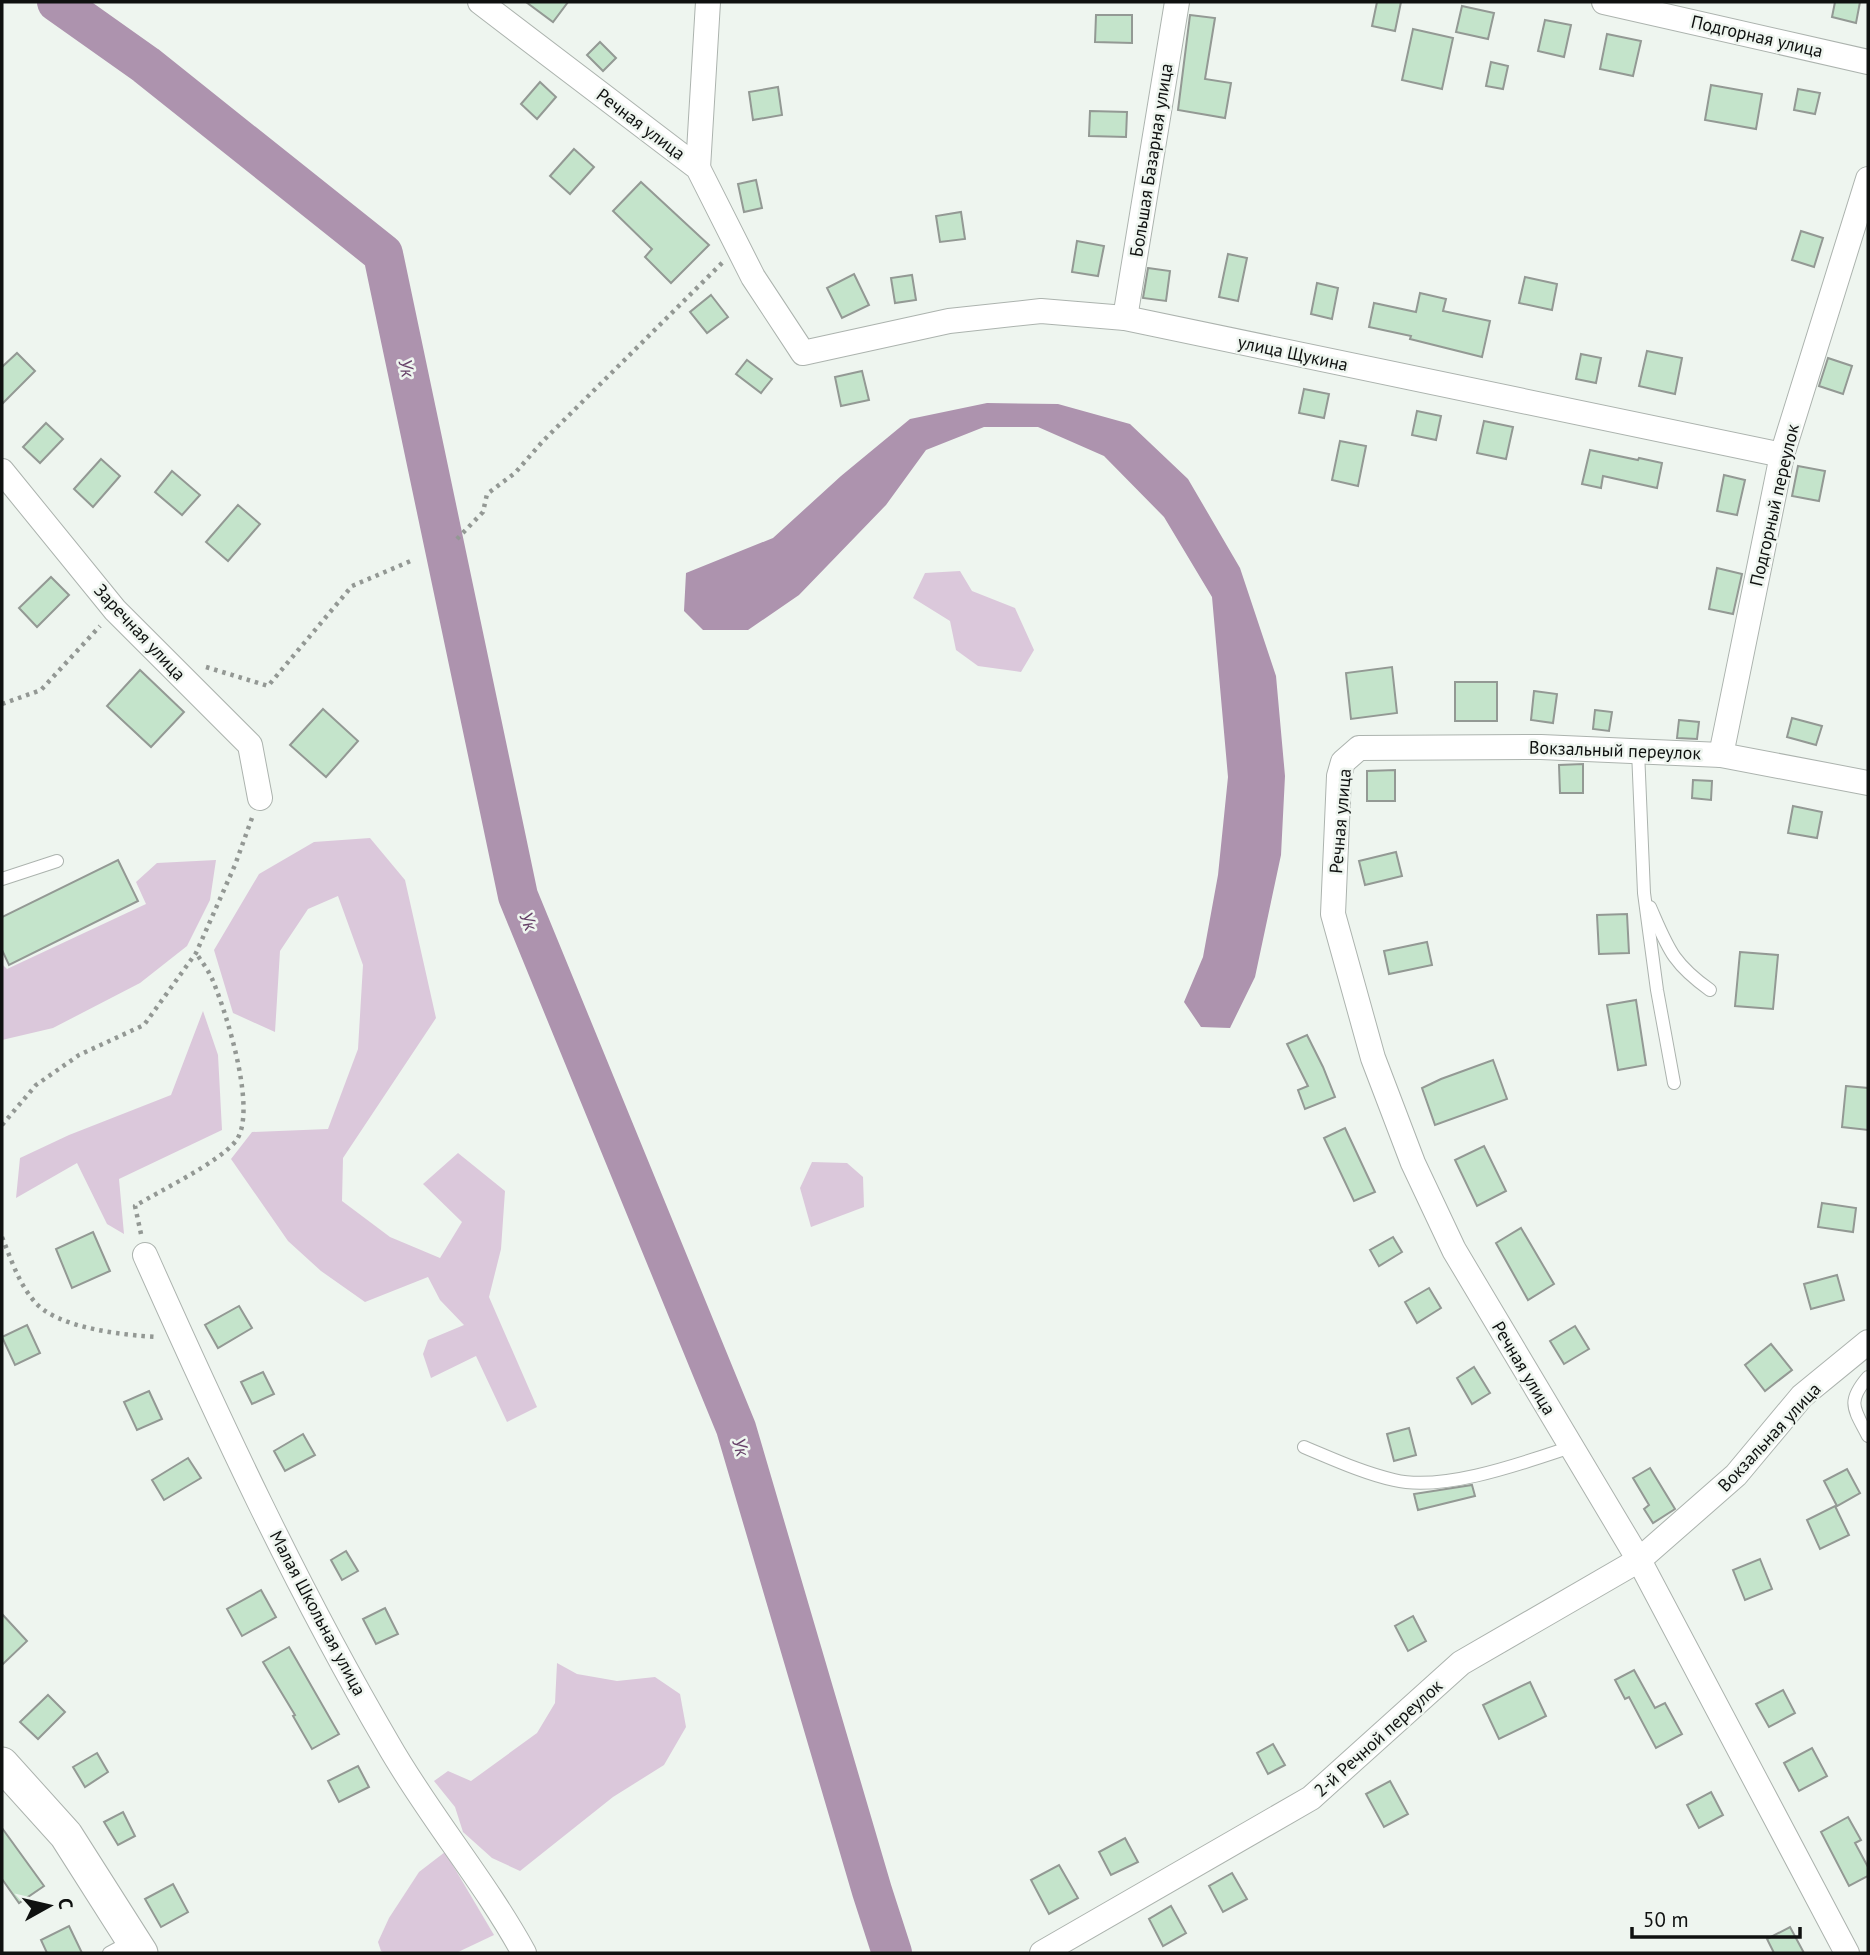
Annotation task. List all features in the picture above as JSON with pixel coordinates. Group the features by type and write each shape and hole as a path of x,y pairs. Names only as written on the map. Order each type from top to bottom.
{"street":[{"name":"Речная улица","path":"481,2 698,168 753,277 803,354"},
{"path":"698,168 708,2"},
{"name":"Большая Базарная улица","path":"1125,318 1177,2"},
{"name":"Подгорная улица","path":"1604,2 1868,62"},
{"name":"Подгорный переулок","path":"1721,755 1782,455 1868,179"},
{"name":"улица Щукина","path":"803,354 949,321 1041,311 1125,318 1782,455"},
{"name":"Заречная улица","path":"2,471 116,610 250,745 260,798"},
{"name":"Вокзальный переулок","path":"1359,748 1541,747 1721,755 1868,783"},
{"name":"Речная улица","path":"1359,748 1350,753 1343,762 1339,776 1333,914 1373,1058 1413,1163 1454,1250 1639,1560 1844,1952"},
{"name":"Малая Школьная улица","path":"145,1255 221,1425 287,1556 389,1746 506,1919 524,1953"},
{"name":"Вокзальная улица","path":"1639,1560 1736,1475 1802,1395 1868,1342"},
{"name":"2-й Речной переулок","path":"1042,1953 1311,1798 1461,1663 1639,1560"},
{"path":"2,1764 66,1835 128,1949"}],"lane":[{"path":"1638,751 1644,893 1657,990 1674,1083"},
{"path":"2,879 57,861"},
{"path":"1644,893 1673,956 1686,973 1710,990"},
{"path":"1868,1377 1856,1391 1854,1410 1868,1436"},
{"path":"1304,1447 1396,1481 1447,1482 1571,1447"}],"path":[{"path":"457,539 484,512 487,494 515,473 668,314 738,247"},
{"path":"158,653 268,686 352,586 413,560"},
{"path":"2,704 41,690 116,610"},
{"path":"2,1125 36,1085 79,1055 144,1025 196,953 260,798"},
{"path":"145,1255 135,1206 222,1154 237,1140 243,1127 243,1085 234,1044 212,979 196,953"},
{"path":"2,1237 21,1283 35,1302 52,1317 101,1329 182,1338"}],"shaded area":[{"path":"987,403 1058,404 1130,424 1188,479 1240,568 1276,676 1285,776 1281,855 1255,977 1230,1028 1201,1027 1184,1002 1203,957 1218,875 1228,777 1212,597 1164,517 1104,456 1038,427 984,427 926,450 886,505 799,595 748,630 703,630 684,611 686,573 773,538 841,476 910,419"},
{"path":"960,571 972,591 1015,608 1034,650 1021,672 978,666 956,650 950,621 913,598 925,573"},
{"path":"370,838 405,880 436,1018 343,1158 342,1201 390,1237 440,1258 462,1222 423,1184 458,1153 505,1191 501,1249 489,1297 537,1407 507,1422 476,1356 431,1378 423,1354 428,1340 464,1325 440,1300 428,1277 365,1302 321,1271 288,1241 231,1159 252,1132 328,1129 358,1049 363,965 338,896 308,909 280,951 275,1032 233,1013 214,950 259,874 314,842"},
{"path":"216,860 210,900 187,946 140,983 53,1028 2,1040 2,964 7,969 146,904 136,882 157,863"},
{"path":"203,1011 218,1055 222,1130 119,1179 124,1234 107,1224 77,1163 16,1198 20,1158 69,1135 171,1095"},
{"path":"812,1162 847,1163 863,1177 864,1207 811,1227 800,1188"},
{"path":"557,1663 577,1674 617,1681 655,1677 680,1694 686,1727 664,1765 613,1797 520,1871 492,1858 463,1832 455,1807 434,1781 448,1771 471,1781 537,1733 555,1703"},
{"path":"445,1852 494,1935 456,1953 381,1951 378,1942 389,1918 419,1872"}],"building":[{"path":"526,2 568,2 553,22"},
{"path":"1377,2 1401,2 1395,31 1372,26"},
{"path":"1835,2 1860,2 1856,23 1832,17"},
{"path":"1462,6 1494,13 1488,39 1456,32"},
{"path":"1096,15 1132,15 1132,43 1095,42"},
{"path":"1190,15 1215,18 1205,79 1231,83 1225,118 1178,110"},
{"path":"1545,20 1571,25 1564,57 1538,51"},
{"path":"1413,29 1453,38 1442,89 1402,80"},
{"path":"1607,34 1641,41 1633,76 1600,69"},
{"path":"600,42 616,58 603,71 587,55"},
{"path":"1491,62 1508,66 1503,89 1486,86"},
{"path":"540,82 556,97 537,119 521,104"},
{"path":"1711,85 1762,94 1756,129 1705,120"},
{"path":"778,87 782,115 753,120 749,92"},
{"path":"1798,89 1820,93 1815,114 1794,110"},
{"path":"1090,111 1127,112 1126,137 1089,136"},
{"path":"574,149 594,167 570,194 550,176"},
{"path":"756,180 762,208 744,212 738,184"},
{"path":"641,182 709,245 671,283 645,257 652,249 613,211"},
{"path":"961,212 965,239 940,242 936,216"},
{"path":"1801,231 1823,238 1814,267 1792,260"},
{"path":"1077,241 1104,246 1098,276 1072,272"},
{"path":"1228,254 1247,258 1238,301 1219,297"},
{"path":"1148,268 1170,271 1166,301 1143,298"},
{"path":"854,274 869,305 842,318 827,288"},
{"path":"912,275 916,300 895,303 891,278"},
{"path":"1525,277 1557,284 1552,310 1519,303"},
{"path":"1317,283 1338,288 1332,319 1311,314"},
{"path":"1420,293 1446,299 1443,311 1490,321 1482,357 1369,327 1374,303 1416,312"},
{"path":"711,295 728,317 707,333 690,312"},
{"path":"1647,351 1682,358 1675,394 1639,386"},
{"path":"17,353 35,371 2,404 2,367"},
{"path":"1581,354 1601,358 1596,383 1576,379"},
{"path":"1828,358 1852,366 1843,394 1819,386"},
{"path":"747,360 772,379 761,393 736,374"},
{"path":"862,371 869,400 841,406 835,377"},
{"path":"1304,389 1329,394 1324,418 1299,413"},
{"path":"1417,411 1441,416 1436,440 1412,435"},
{"path":"1484,421 1513,427 1506,459 1477,453"},
{"path":"46,423 63,439 40,463 23,447"},
{"path":"1340,441 1366,446 1358,486 1332,480"},
{"path":"1590,450 1662,463 1657,488 1603,476 1601,488 1582,484"},
{"path":"101,459 120,476 93,507 74,489"},
{"path":"1798,466 1825,471 1819,501 1792,496"},
{"path":"172,471 200,495 182,515 155,492"},
{"path":"1724,475 1745,480 1737,515 1717,511"},
{"path":"238,505 260,524 228,561 206,542"},
{"path":"1717,568 1742,574 1733,614 1709,609"},
{"path":"51,577 69,595 37,627 19,608"},
{"path":"1392,667 1397,713 1351,719 1346,673"},
{"path":"140,670 184,712 151,747 107,706"},
{"path":"1455,682 1497,682 1497,721 1455,721"},
{"path":"1534,691 1557,694 1553,723 1531,720"},
{"path":"323,709 358,741 326,777 290,745"},
{"path":"1595,710 1612,712 1609,731 1593,729"},
{"path":"1792,718 1822,726 1816,745 1787,737"},
{"path":"1679,720 1699,722 1697,739 1677,738"},
{"path":"1583,764 1583,793 1560,793 1559,765"},
{"path":"1395,770 1395,801 1367,801 1367,771"},
{"path":"1693,780 1712,781 1711,800 1692,798"},
{"path":"1793,806 1822,812 1817,838 1788,833"},
{"path":"1396,852 1402,876 1365,885 1359,861"},
{"path":"118,860 138,901 9,965 2,950 2,917"},
{"path":"1627,914 1629,953 1599,954 1597,915"},
{"path":"1427,942 1432,965 1389,974 1384,951"},
{"path":"1740,952 1778,955 1773,1009 1735,1006"},
{"path":"1636,1000 1646,1065 1618,1070 1607,1005"},
{"path":"1307,1035 1335,1097 1305,1109 1298,1090 1308,1086 1287,1044"},
{"path":"1493,1060 1507,1099 1435,1125 1422,1088"},
{"path":"1846,1086 1868,1088 1868,1130 1842,1127"},
{"path":"1345,1128 1375,1192 1354,1201 1324,1138"},
{"path":"1484,1146 1506,1191 1477,1206 1455,1160"},
{"path":"1822,1203 1856,1208 1853,1232 1818,1227"},
{"path":"1521,1228 1554,1284 1528,1300 1496,1243"},
{"path":"93,1232 110,1271 72,1288 56,1249"},
{"path":"1393,1237 1402,1252 1379,1266 1370,1250"},
{"path":"1837,1275 1844,1300 1811,1309 1804,1284"},
{"path":"1429,1288 1441,1308 1417,1323 1405,1302"},
{"path":"239,1306 252,1328 218,1348 205,1325"},
{"path":"27,1325 40,1353 15,1365 2,1337"},
{"path":"1575,1326 1589,1349 1564,1364 1550,1341"},
{"path":"1771,1344 1792,1370 1765,1391 1745,1365"},
{"path":"1474,1367 1490,1393 1472,1404 1457,1378"},
{"path":"263,1372 274,1394 252,1404 241,1382"},
{"path":"149,1391 162,1419 137,1430 124,1402"},
{"path":"1409,1428 1416,1455 1394,1461 1387,1434"},
{"path":"303,1434 315,1455 285,1471 274,1451"},
{"path":"188,1458 201,1478 164,1500 152,1480"},
{"path":"1650,1468 1675,1509 1653,1523 1644,1509 1649,1505 1633,1478"},
{"path":"1847,1469 1860,1493 1837,1506 1824,1481"},
{"path":"1472,1485 1475,1496 1418,1510 1414,1494"},
{"path":"1835,1506 1849,1535 1820,1549 1807,1520"},
{"path":"346,1551 358,1571 342,1580 331,1560"},
{"path":"1760,1559 1772,1589 1745,1600 1733,1570"},
{"path":"261,1590 276,1617 242,1636 227,1609"},
{"path":"385,1608 398,1634 376,1644 363,1619"},
{"path":"2,1614 27,1641 2,1665"},
{"path":"1413,1616 1426,1641 1408,1651 1395,1626"},
{"path":"289,1647 339,1734 312,1749 263,1662"},
{"path":"1634,1670 1655,1708 1665,1703 1682,1734 1656,1748 1629,1697 1625,1699 1615,1680"},
{"path":"1530,1682 1546,1716 1499,1739 1483,1705"},
{"path":"1783,1690 1795,1713 1769,1727 1756,1704"},
{"path":"48,1695 65,1712 38,1739 20,1722"},
{"path":"1273,1744 1285,1765 1268,1774 1257,1753"},
{"path":"1812,1748 1827,1776 1799,1791 1784,1763"},
{"path":"97,1753 108,1772 85,1787 73,1767"},
{"path":"358,1766 369,1787 339,1802 328,1781"},
{"path":"1390,1781 1408,1814 1384,1827 1366,1794"},
{"path":"1711,1792 1723,1815 1699,1828 1687,1805"},
{"path":"123,1812 135,1836 118,1845 104,1822"},
{"path":"1848,1817 1861,1840 1855,1843 1868,1867 1868,1876 1849,1886 1821,1832"},
{"path":"2,1828 44,1886 19,1903 2,1879"},
{"path":"1125,1838 1138,1862 1111,1875 1099,1852"},
{"path":"1059,1865 1078,1898 1049,1914 1031,1880"},
{"path":"1232,1873 1247,1899 1223,1912 1209,1886"},
{"path":"173,1884 188,1912 161,1927 145,1899"},
{"path":"1171,1906 1186,1933 1163,1946 1149,1919"},
{"path":"69,1926 82,1953 47,1953 41,1940"},
{"path":"1790,1927 1804,1953 1774,1953 1767,1939"}],"waterway":[{"name":"Ук","path":"57,2 146,65 383,254 518,896 736,1428 892,1953"}]}
